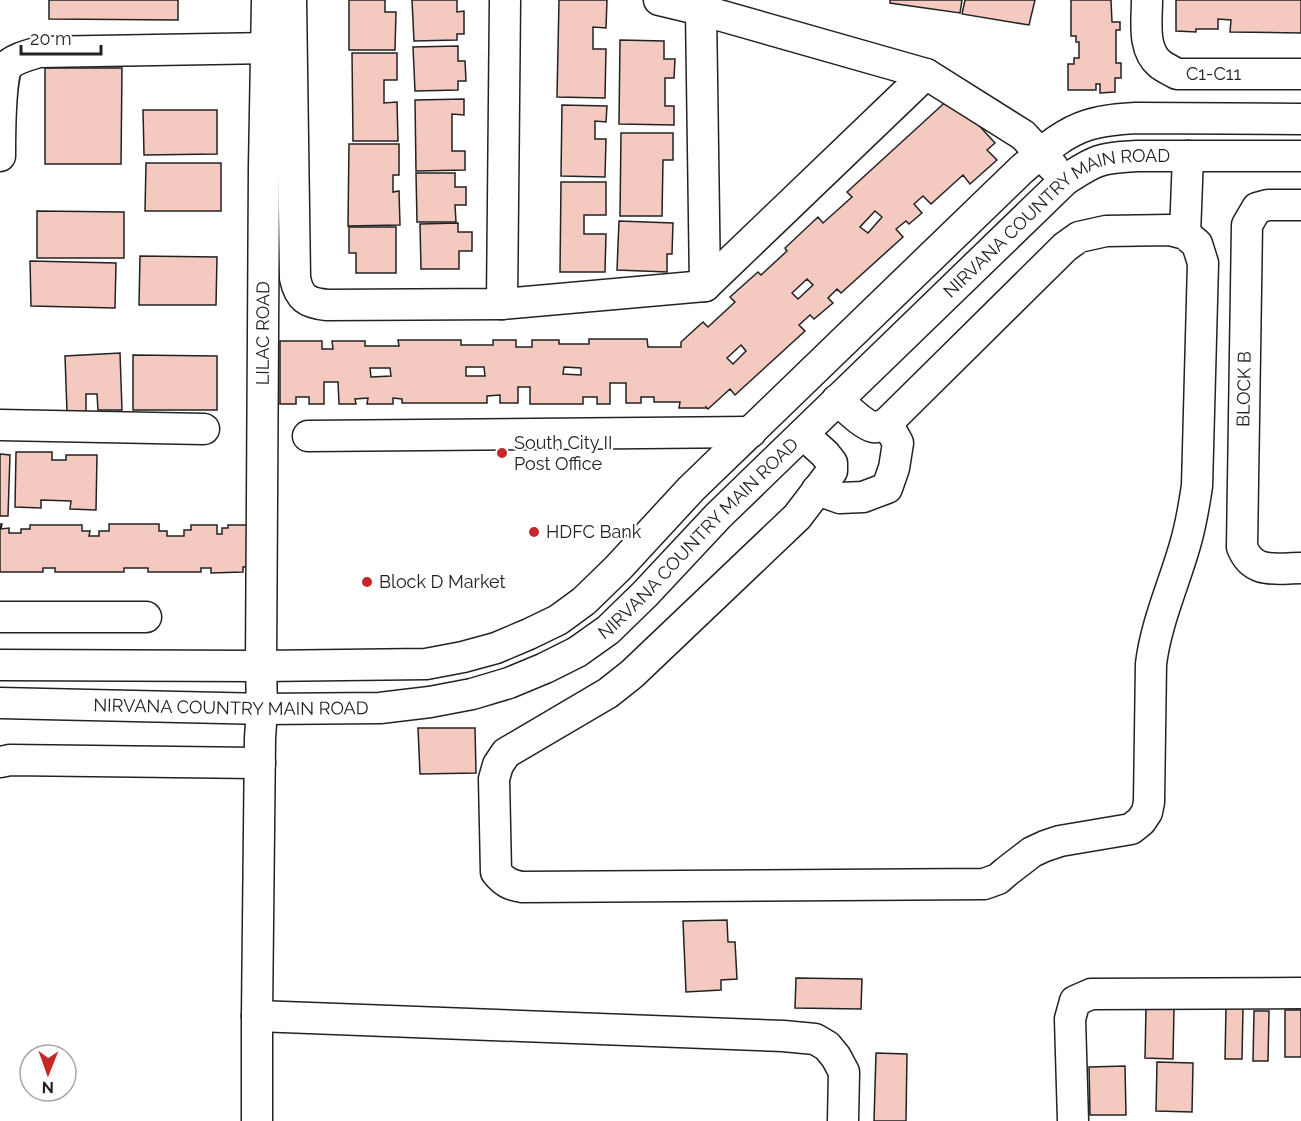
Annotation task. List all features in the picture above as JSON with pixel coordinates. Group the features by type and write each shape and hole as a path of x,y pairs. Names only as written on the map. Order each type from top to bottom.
{"street":[{"name":"LILAC ROAD","path":"257,1121 267,0"},
{"path":"291,0 295,278 304,299 327,306 502,304 705,286 926,74"},
{"path":"502,304 505,0"},
{"path":"660,0 926,74 1023,135 1065,180"},
{"name":"C1-C11","path":"1148,0 1146,37 1150,51 1160,64 1177,74 1301,74"},
{"path":"701,10 705,286"},
{"path":"0,156 1,80 6,67 17,59 39,52 266,48"},
{"name":"NIRVANA COUNTRY MAIN ROAD","path":"0,665 426,664 496,648 558,620 584,601 691,489 1020,170 1069,133 1089,125 1114,120 1301,119"},
{"name":"NIRVANA COUNTRY MAIN ROAD","path":"0,703 262,709 380,708 472,694 509,683 545,668 577,652 608,630 718,516 1065,180 1086,166 1100,161 1137,156 1301,156"},
{"path":"1185,234 1188,156"},
{"name":"BLOCK B","path":"1301,205 1257,208 1247,225 1242,547 1245,556 1258,567 1301,568"},
{"path":"803,434 825,454 832,463 832,471 797,517 632,674 608,693 506,753 498,765 494,779 496,872 502,880 510,885 522,887 984,884 998,879 1032,852 1045,846 1059,841 1131,830 1141,821 1147,812 1149,802 1153,650 1157,631 1186,544 1197,486 1203,262 1197,244 1185,234 1170,230 1106,231 1079,237 1065,247 887,423 872,427 837,400"},
{"path":"817,490 840,498 864,498 887,488 894,468 898,443 887,423"},
{"path":"0,425 204,429"},
{"path":"308,436 751,432"},
{"path":"0,616 146,617"},
{"path":"0,762 10,760 260,763"},
{"path":"1073,1121 1070,1019 1076,1000 1081,997 1091,994 1301,993"},
{"path":"257,1016 815,1039 827,1046 844,1072 843,1121"}],"building":[{"path":"49,0 178,0 178,20 49,19"},
{"path":"349,0 385,0 385,12 396,12 395,50 349,50"},
{"path":"412,0 457,0 457,12 464,11 464,34 457,34 457,40 414,41"},
{"path":"559,0 607,0 606,28 593,27 593,49 606,49 605,98 557,97"},
{"path":"890,0 962,0 960,13 890,3"},
{"path":"965,0 1035,0 1029,25 962,14"},
{"path":"1071,0 1111,0 1112,22 1120,22 1120,30 1116,30 1116,63 1121,63 1121,78 1115,78 1115,92 1100,93 1100,84 1096,84 1096,90 1068,90 1068,64 1074,64 1074,58 1079,58 1079,42 1076,42 1076,36 1071,36"},
{"path":"1176,0 1301,0 1301,33 1230,32 1231,20 1218,19 1218,29 1196,29 1196,32 1176,31"},
{"path":"620,40 664,41 664,59 675,59 674,78 665,78 665,106 674,106 674,125 619,124"},
{"path":"458,46 458,61 465,61 466,81 458,81 458,90 415,91 413,47"},
{"path":"352,53 397,53 397,80 384,80 384,103 397,102 398,141 353,141"},
{"path":"45,68 122,68 121,164 45,164"},
{"path":"952,96 995,143 987,150 997,160 970,184 963,175 931,204 923,196 914,204 922,213 909,224 906,221 896,229 903,237 841,293 837,289 828,298 833,303 814,319 810,315 799,325 805,331 735,395 730,389 708,409 706,407 679,408 680,402 654,402 654,397 641,397 641,403 626,403 626,383 610,383 610,404 597,404 597,397 583,397 583,404 530,404 530,387 518,387 518,403 500,403 500,395 487,396 487,403 402,403 402,399 393,398 393,404 367,404 368,398 355,399 356,404 339,404 338,382 324,382 324,404 309,404 309,397 296,397 296,404 280,404 280,341 322,341 322,349 333,349 332,341 365,341 365,346 399,346 398,340 461,340 461,345 493,345 493,340 516,340 516,347 532,347 532,340 559,340 559,344 589,344 589,339 647,339 648,347 681,347 681,342 703,322 708,327 735,302 730,297 758,272 761,275 787,251 785,248 818,217 823,223 852,197 847,192","holes":["875,211 882,217 868,233 860,227","807,279 813,285 798,299 792,293","741,345 746,351 733,364 727,358","466,367 484,367 485,376 466,376","564,367 581,368 581,375 563,374","370,368 390,368 391,376 371,377"]},
{"path":"464,99 464,115 452,114 452,151 465,151 465,170 416,171 415,100"},
{"path":"562,105 607,106 606,122 595,121 595,139 606,139 605,177 561,176"},
{"path":"143,110 217,110 217,154 144,155"},
{"path":"621,133 673,133 673,160 663,160 662,216 620,216"},
{"path":"349,144 399,144 399,175 393,175 393,192 399,191 400,225 348,226"},
{"path":"146,163 221,163 221,211 145,211"},
{"path":"416,173 455,173 455,187 466,187 466,205 455,205 456,222 417,222"},
{"path":"561,182 606,182 606,215 584,215 584,234 606,234 605,272 560,272"},
{"path":"37,211 124,212 124,258 37,258"},
{"path":"619,221 673,223 672,254 667,254 667,272 617,270"},
{"path":"458,223 458,232 472,232 472,251 459,251 459,269 421,269 420,224"},
{"path":"349,227 396,227 396,273 356,273 356,253 349,253"},
{"path":"140,256 217,257 216,305 139,305"},
{"path":"30,261 116,263 115,308 31,306"},
{"path":"120,353 122,410 98,410 97,394 86,394 86,411 67,412 65,356"},
{"path":"133,355 217,356 217,410 133,410"},
{"path":"16,452 52,452 52,460 66,460 66,455 97,455 96,510 70,509 71,501 41,500 41,508 15,507"},
{"path":"0,454 10,455 8,516 0,516"},
{"path":"0,524 2,524 1,529 9,528 9,533 21,533 21,529 30,529 30,525 82,525 82,531 90,531 89,536 99,536 99,531 109,531 109,524 159,524 159,531 167,531 167,536 184,536 184,530 191,530 191,525 217,525 217,534 222,534 222,528 228,528 228,525 257,525 257,567 243,567 243,572 211,573 211,568 201,568 201,572 148,572 148,568 124,568 124,572 55,572 55,568 43,568 43,572 0,572"},
{"path":"418,728 475,728 476,773 420,774"},
{"path":"727,920 728,942 735,942 737,979 721,980 721,990 686,992 683,921"},
{"path":"796,978 862,979 861,1009 795,1008"},
{"path":"1146,1008 1174,1009 1173,1059 1145,1058"},
{"path":"1226,1008 1243,1008 1242,1059 1225,1059"},
{"path":"1285,1010 1301,1010 1301,1057 1285,1057"},
{"path":"1254,1011 1269,1011 1268,1061 1253,1061"},
{"path":"876,1053 907,1054 906,1121 874,1121"},
{"path":"1157,1062 1193,1063 1192,1112 1156,1111"},
{"path":"1125,1066 1126,1115 1090,1115 1089,1067"}],"place":[{"name":"South City II Post Office","path":"502,453"},
{"name":"HDFC Bank","path":"534,532"},
{"name":"Block D Market","path":"367,582"}]}
